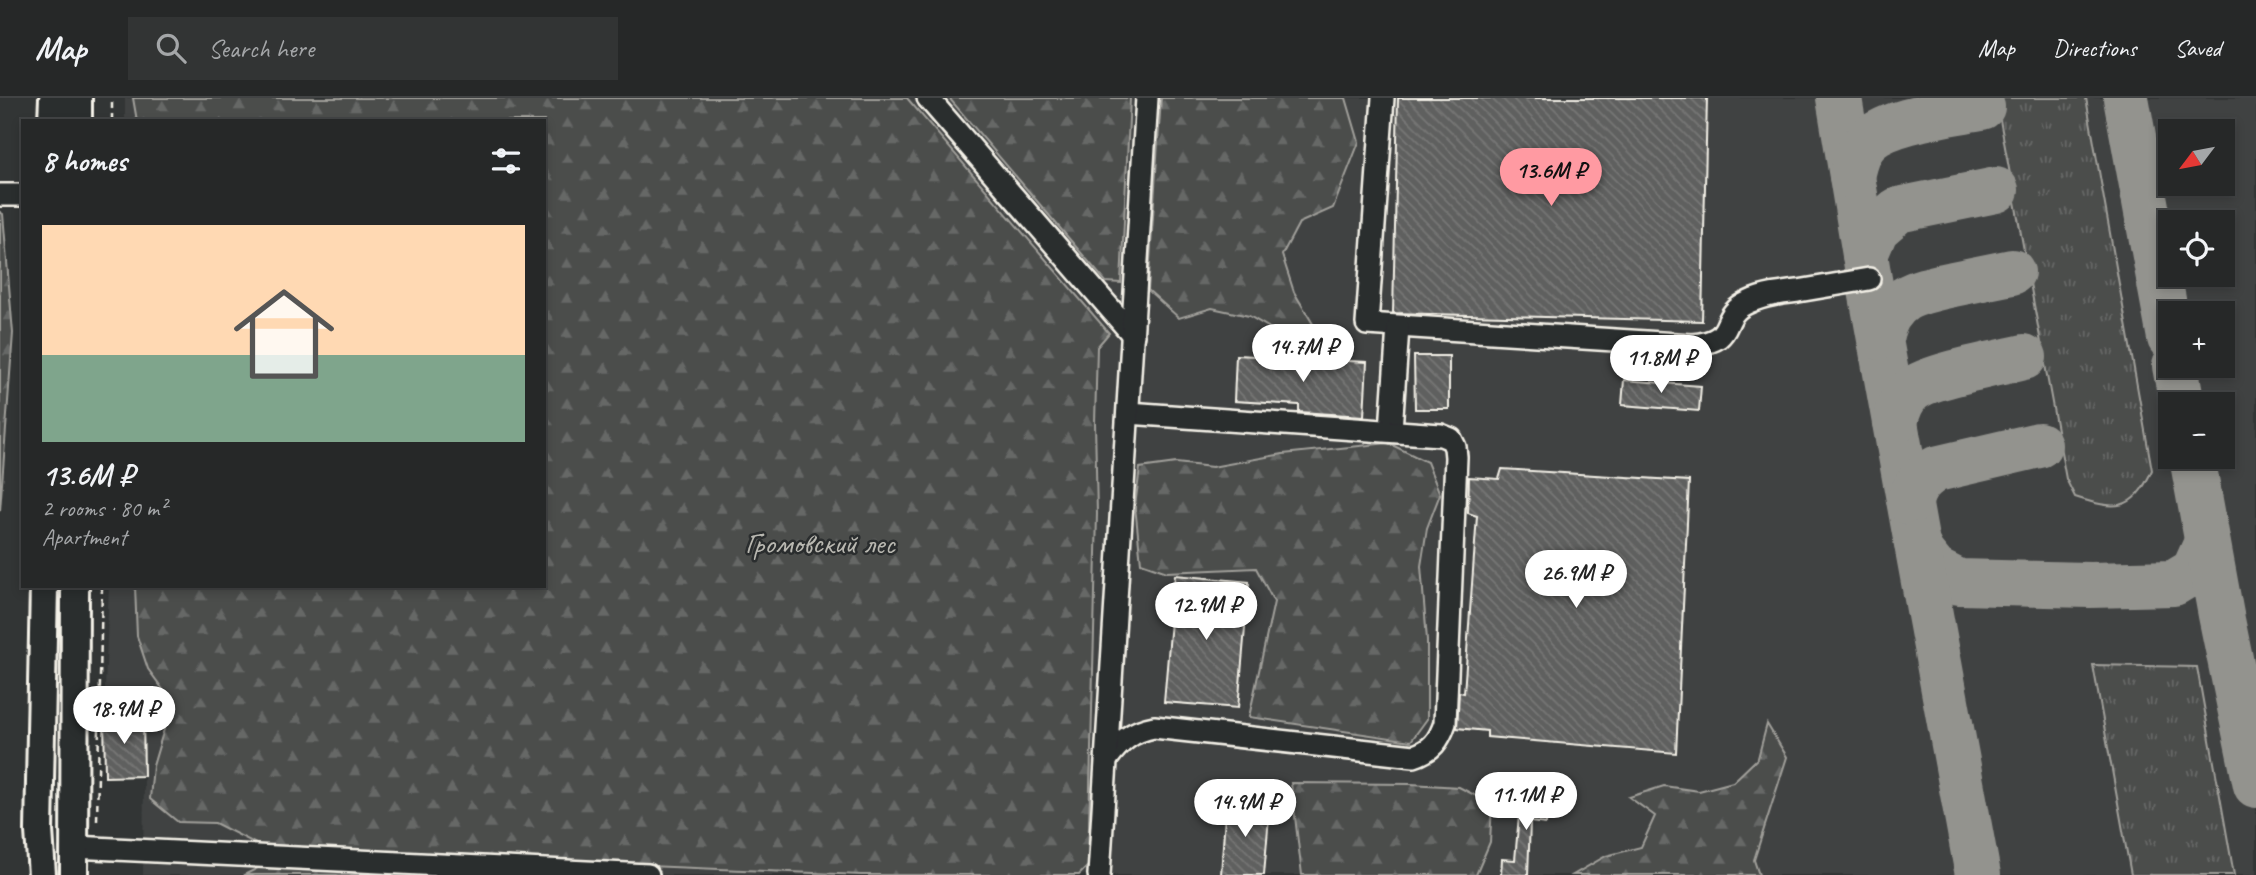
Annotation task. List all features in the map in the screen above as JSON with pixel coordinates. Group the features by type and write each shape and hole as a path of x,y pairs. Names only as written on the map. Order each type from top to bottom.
{"main road":[{"path":"52,119 53,98"},
{"path":"78,98 78,119"},
{"path":"42,875 39,831 44,588"},
{"path":"74,875 85,848 75,588"}],"street":[{"path":"928,98 1133,335"},
{"path":"1099,875 1147,98"},
{"path":"1383,98 1367,324 1692,345 1710,343 1721,337 1732,314 1748,302 1770,295 1868,279"},
{"path":"0,195 21,195"},
{"path":"1391,430 1398,327"},
{"path":"1107,759 1125,739 1134,733 1154,727 1414,755 1428,751 1435,744 1445,723 1451,609 1454,447 1451,439 1446,436 1391,430 1128,413"},
{"path":"85,848 648,875"}],"path":[{"path":"112,98 112,119"},
{"path":"85,848 102,588"}],"shaded area":[{"path":"125,98 2256,98 2256,875 143,875 144,777 105,777 104,715 109,588 546,588 546,119 125,119"}],"green space":[{"name":"Громовский лес","path":"133,98 907,98 1109,333 1097,347 1097,514 1088,866 1079,875 861,875 268,850 215,823 178,822 150,799 153,766 164,729 167,695 148,669 137,636 135,588 546,588 546,119 137,119"},
{"path":"949,98 1130,98 1121,283 1106,282"},
{"path":"1161,98 1346,98 1359,142 1333,208 1299,223 1282,255 1294,292 1313,324 1280,334 1249,316 1212,308 1179,318 1148,290"},
{"path":"1996,98 2086,98 2152,470 2138,494 2121,504 2112,506 2075,497 2066,479"},
{"path":"0,212 3,214 13,333 0,511"},
{"path":"1388,443 1427,462 1440,494 1427,528 1421,566 1427,640 1427,719 1411,741 1249,717 1274,602 1256,568 1167,572 1141,563 1135,506 1140,468 1176,463 1212,467 1283,454"},
{"path":"2093,665 2197,667 2234,875 2131,875"},
{"path":"1767,724 1787,757 1754,860 1759,875 1573,875 1606,856 1641,847 1655,816 1629,797 1664,786 1699,791 1733,782 1758,758"},
{"path":"1291,783 1459,787 1492,804 1490,842 1476,875 1302,875"},
{"path":"268,863 456,875 244,875"}],"building":[{"path":"1398,98 1707,98 1702,321 1393,313"},
{"path":"1236,355 1367,362 1364,416 1299,412 1299,405 1234,401"},
{"path":"1414,356 1449,356 1449,409 1415,409"},
{"path":"1624,380 1701,386 1699,411 1622,405"},
{"path":"1502,469 1689,481 1676,753 1487,737 1487,731 1457,728 1459,692 1464,693 1477,516 1468,513 1469,477 1499,479"},
{"path":"1175,575 1249,582 1238,708 1164,702"},
{"path":"104,715 143,715 144,776 105,777"},
{"path":"1521,793 1549,796 1546,824 1530,822 1528,875 1501,875 1502,859 1515,860"},
{"path":"1226,800 1270,805 1264,875 1221,875"}],"taxiway":[{"path":"1839,98 1917,544 1935,570 1959,582 2090,585 2174,583 2194,571 2207,542"},
{"path":"2126,98 2163,301"},
{"path":"1852,176 1864,145 1886,129 1935,115 1982,107"},
{"path":"1865,255 1876,229 1898,210 1996,190"},
{"path":"1880,337 1890,313 1898,304 1916,293 2012,272"},
{"path":"1895,422 1903,400 1909,392 1922,384 1949,374 2024,357"},
{"path":"2177,378 2180,392"},
{"path":"1910,502 1919,483 1936,469 2039,445"},
{"path":"2194,469 2256,785"},
{"path":"1917,544 1978,875"}]}
